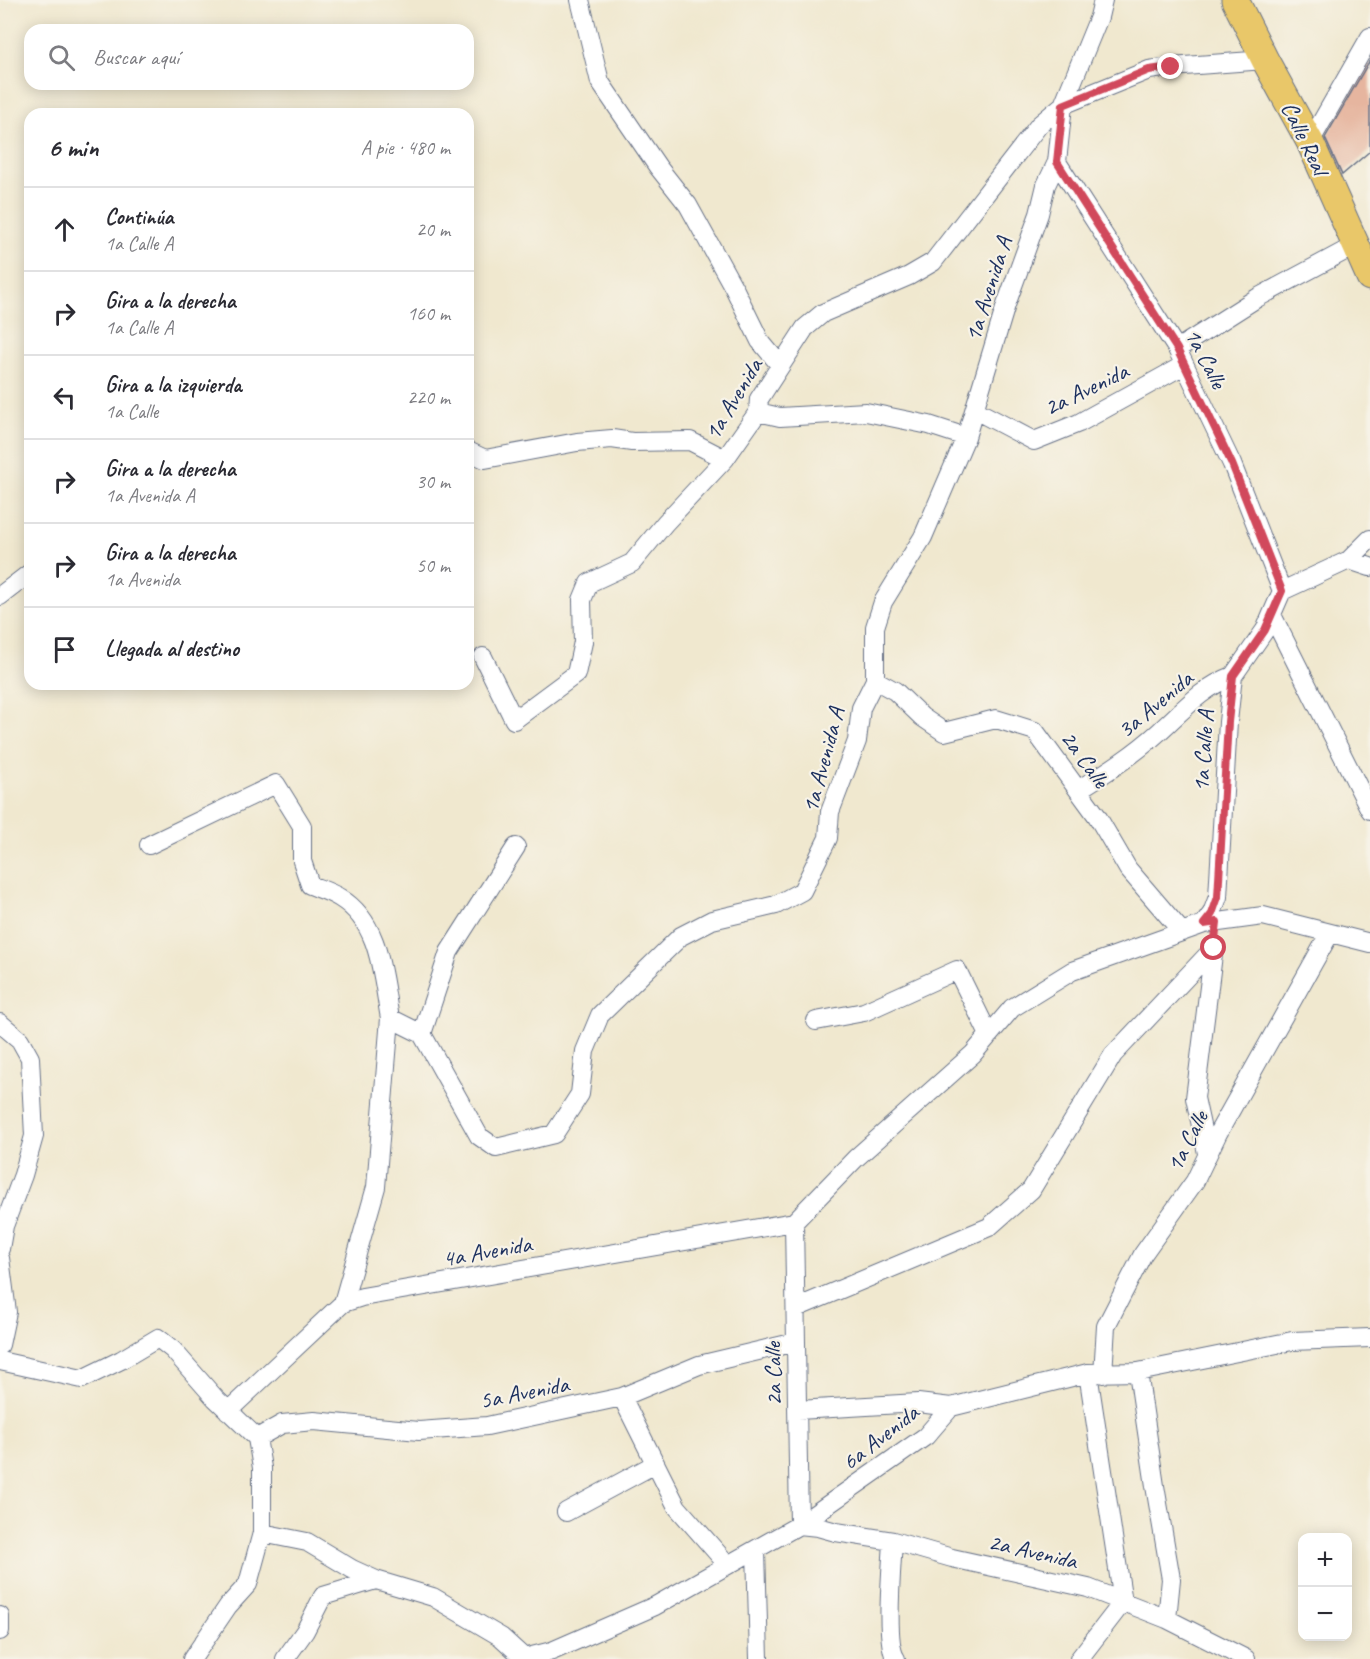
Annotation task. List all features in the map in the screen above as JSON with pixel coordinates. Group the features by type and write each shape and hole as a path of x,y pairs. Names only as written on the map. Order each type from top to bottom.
{"main road":[{"name":"Calle Real","path":"1235,0 1310,142 1370,278"}],"street":[{"path":"580,0 600,82 658,167 688,205 760,341 780,365"},
{"name":"1a Avenida","path":"1063,105 1099,17 1103,0"},
{"path":"1310,142 1370,37"},
{"name":"1a Avenida","path":"483,657 514,720 576,674 583,642 582,600 589,583 632,563 665,523 725,459 758,412 759,399 805,328 823,313 909,276 933,262 1039,125 1063,105 1149,70 1265,60"},
{"name":"1a Avenida A","path":"422,1035 479,1136 496,1148 554,1134 580,1094 585,1051 600,1015 681,936 712,920 776,905 802,891 828,838 830,812 857,741 861,708 875,680 875,627 883,602 924,537 966,437 1006,305 1039,214 1046,185 1057,162 1063,105"},
{"name":"1a Calle","path":"1057,162 1181,357 1232,464 1282,591"},
{"name":"2a Avenida","path":"975,410 1034,441 1079,423 1181,357 1257,298 1354,246"},
{"path":"758,412 780,417 866,412 966,437"},
{"path":"474,454 485,459 578,442 612,439 632,442 690,441 725,459"},
{"path":"1282,591 1349,560 1370,539"},
{"path":"1349,560 1370,567"},
{"path":"0,596 24,578"},
{"name":"1a Calle A","path":"1207,1153 1195,1098 1214,948 1210,923 1218,897 1228,722 1233,676 1265,630 1282,591"},
{"path":"1272,615 1370,810"},
{"name":"3a Avenida","path":"1078,790 1126,760 1187,704 1221,680 1233,676"},
{"name":"2a Calle","path":"875,680 895,691 922,717 944,732 996,719 1035,731 1097,816 1128,869 1182,932"},
{"path":"149,845 276,784 302,826 302,861 310,885 341,898 363,920 378,947 390,1018 376,1187 343,1303"},
{"path":"390,1018 422,1035 449,952 516,847"},
{"path":"794,1222 856,1158 973,1054 1012,1008 1072,971 1210,923 1263,916 1370,943"},
{"name":"1a Calle","path":"1123,1602 1095,1373 1106,1326 1143,1254 1195,1181 1207,1153 1330,933"},
{"path":"796,1308 989,1227 1031,1190 1113,1055 1214,948"},
{"path":"816,1021 864,1012 957,970 989,1035"},
{"path":"0,1023 20,1040 30,1058 34,1136 23,1175 4,1226 0,1249"},
{"name":"2a Calle","path":"794,1222 799,1526"},
{"name":"4a Avenida","path":"228,1411 343,1303 374,1295 794,1222"},
{"path":"0,1258 7,1312 0,1345"},
{"path":"0,1361 82,1379 122,1360 158,1338 173,1350 228,1411 257,1438 262,1468 262,1533 248,1584 228,1606 192,1659"},
{"name":"6a Avenida","path":"522,1658 555,1655 655,1606 799,1526 926,1436 951,1407 1095,1373 1138,1371 1292,1341 1370,1338"},
{"name":"5a Avenida","path":"257,1438 282,1424 314,1421 419,1431 487,1426 622,1397 699,1365 796,1342"},
{"path":"1138,1371 1171,1579 1167,1619"},
{"path":"622,1397 677,1507 727,1564"},
{"path":"798,1410 918,1403 951,1407"},
{"path":"566,1512 655,1464"},
{"name":"2a Avenida","path":"799,1526 818,1527 893,1541 952,1558 1088,1588 1167,1619 1246,1659"},
{"path":"262,1533 307,1542 352,1569 376,1580 432,1597 501,1637 522,1658"},
{"path":"893,1541 890,1609 892,1653 896,1659"},
{"path":"756,1550 759,1659"},
{"path":"285,1659 305,1631 323,1596 376,1580"},
{"path":"1079,1659 1123,1602"},
{"path":"0,1616 0,1631"}],"building":[{"path":"1370,60 1370,151 1342,175 1325,138"}],"route":[{"path":"1171,67 1149,70 1063,105 1057,162 1177,349 1232,464 1282,591 1265,630 1233,676 1228,722 1218,897 1212,914 1204,924 1217,922 1214,948"}]}
